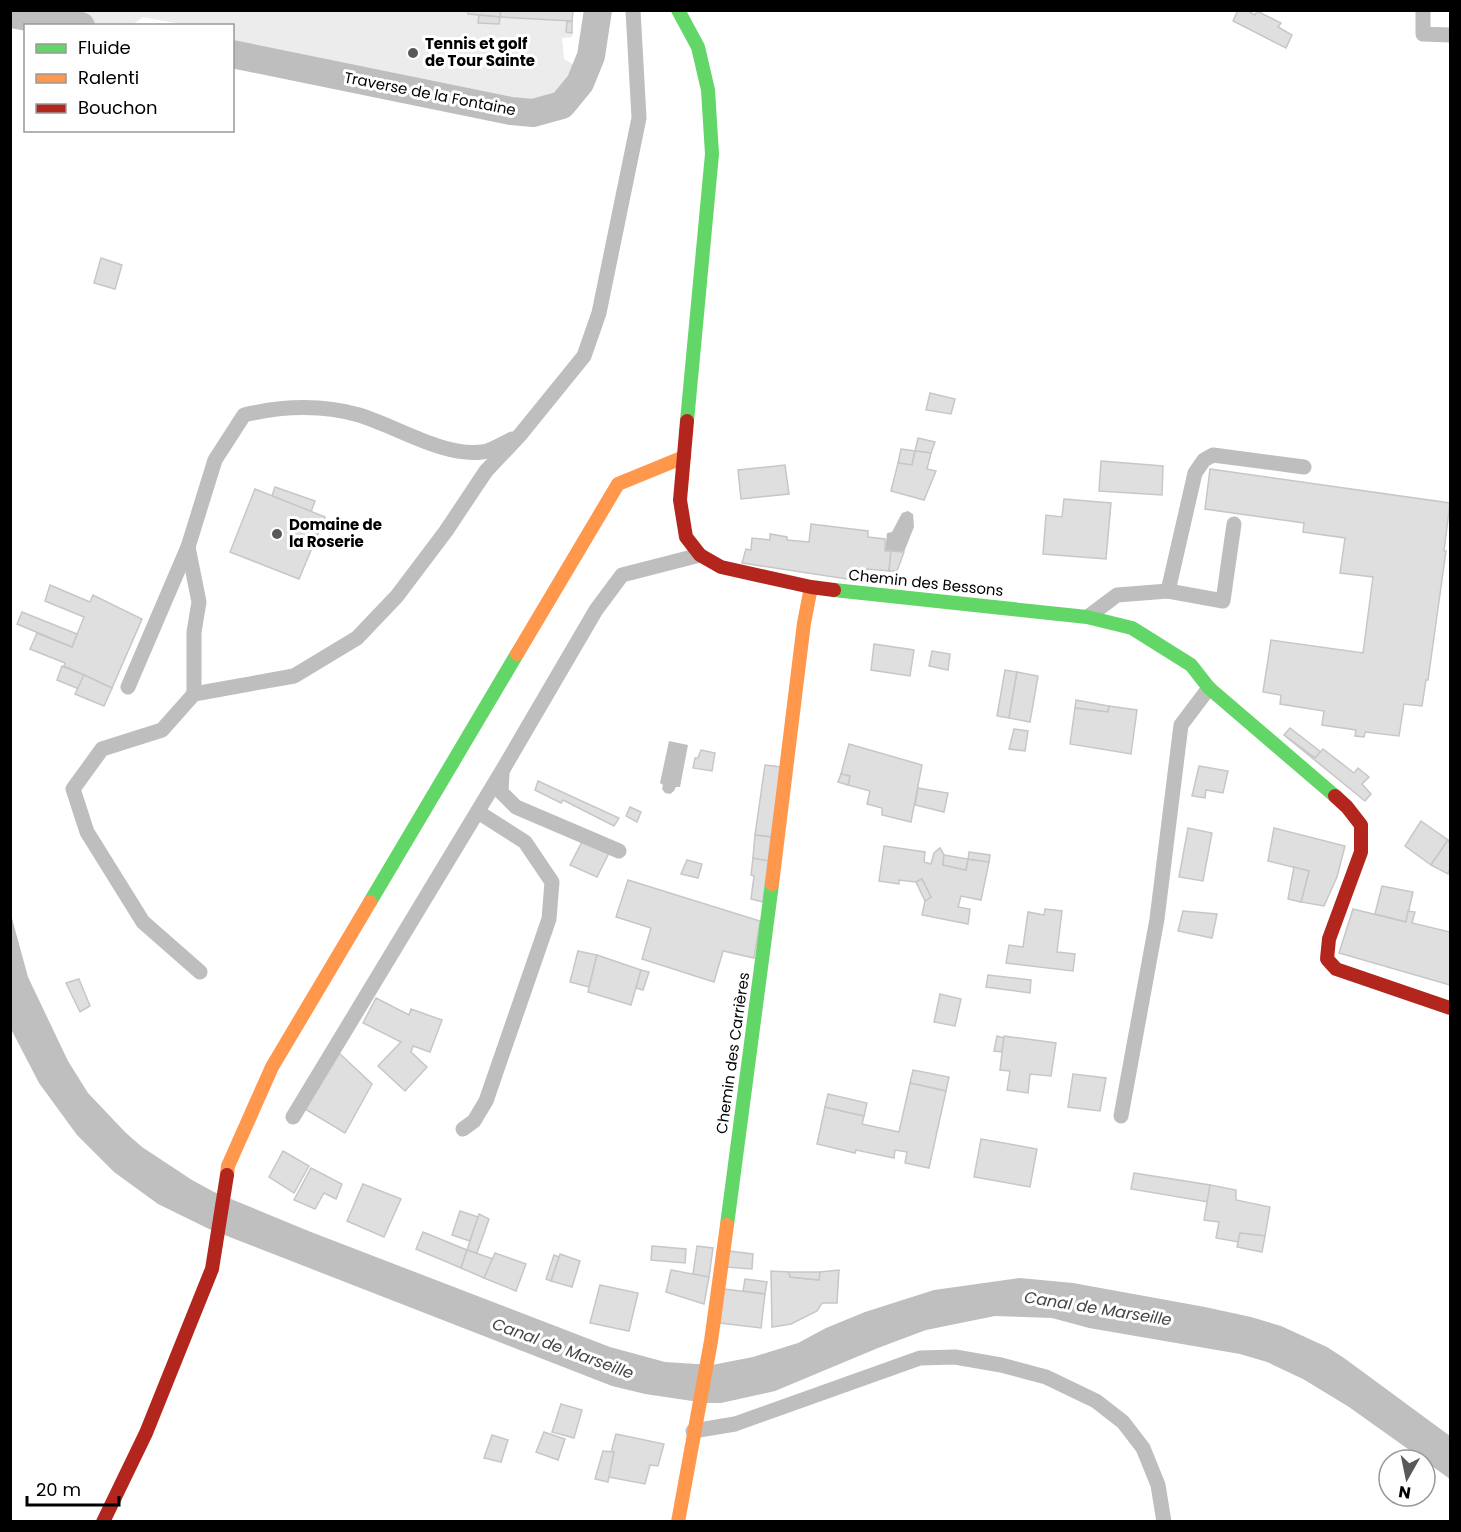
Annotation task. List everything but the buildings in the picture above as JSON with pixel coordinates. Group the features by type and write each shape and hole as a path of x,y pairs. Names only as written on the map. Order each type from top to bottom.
{"street":[{"name":"Traverse de la Fontaine","path":"234,54 511,111 533,113 562,105 580,83 591,56 598,10"},
{"path":"678,10 701,57 708,90 712,154 680,500 686,537 700,555"},
{"path":"10,14 69,24"},
{"path":"103,1521 146,1434 212,1269 228,1166 272,1067 618,484 684,457"},
{"name":"Chemin des Bessons","path":"700,555 721,567 811,587 1087,617 1132,628 1191,665 1209,688 1347,807 1361,825 1360,852 1329,939 1327,959 1336,969 1450,1008"},
{"name":"Chemin des Carrières","path":"678,1521 711,1341 752,1044 804,623 811,587"}],"lane":[{"path":"200,972 143,922 87,832 73,789 102,749 162,730 194,694 294,676 357,638 397,597 446,531 486,471 520,435 584,356 599,313 639,118 633,10"},
{"path":"1423,10 1423,34 1450,35"},
{"path":"128,687 188,548 215,460 244,415 273,408 319,407 358,415 452,451 483,452 520,435"},
{"path":"1168,591 1195,473 1204,460 1213,455 1304,467"},
{"path":"1087,617 1118,595 1168,591 1223,601 1234,524"},
{"path":"188,548 199,602 194,632 194,694"},
{"path":"293,1117 478,812 596,610 622,575 700,555"},
{"path":"1122,1116 1157,919 1181,725 1209,688"},
{"path":"502,771 501,792 516,807 619,851"},
{"path":"463,1129 474,1121 486,1101 549,919 552,882 525,842 478,812"},
{"path":"693,1431 735,1424 920,1358 955,1357 1001,1365 1046,1377 1076,1391 1096,1401 1123,1422 1143,1448 1158,1485 1164,1521"}],"shaded area":[{"name":"Tennis et golf de Tour Sainte","path":"21,11 573,11 572,37 562,38 564,59 574,65 558,94 532,107 234,46 234,24 180,24 143,17 133,24 101,24"}],"water":[{"path":"908,511 913,514 914,527 904,552 885,551 887,533 892,532 902,513"},
{"path":"669,741 688,745 680,787 676,787 670,794 665,793 660,783"},
{"name":"Canal de Marseille","path":"10,911 28,977 68,1061 88,1093 142,1147 214,1192 311,1232 610,1347 665,1362 712,1365 753,1357 798,1343 826,1328 865,1312 934,1290 1020,1278 1073,1283 1251,1317 1281,1326 1327,1347 1450,1436 1450,1479 1437,1470 1437,1448 1407,1448 1349,1407 1303,1379 1267,1362 1240,1354 1089,1328 1052,1318 995,1316 926,1330 775,1391 721,1403 645,1394 612,1386 209,1229 158,1204 114,1172 77,1135 39,1083 11,1029"}],"traffic: fast":[{"path":"678,10 698,47 708,90 712,154 687,421"},
{"path":"834,590 1087,617 1132,628 1191,665 1209,688 1335,796"},
{"path":"370,902 517,654"},
{"path":"727,1225 772,884"}],"traffic: slow":[{"path":"517,654 618,484 684,457"},
{"path":"772,884 804,623 811,587"},
{"path":"227,1175 228,1166 272,1067 370,902"},
{"path":"678,1522 711,1341 727,1225"}],"traffic: jam":[{"path":"687,421 680,500 686,537 700,555 721,567 834,590"},
{"path":"1335,796 1361,825 1361,852 1329,939 1327,959 1336,969 1450,1008"},
{"path":"103,1522 146,1433 212,1269 227,1175"}],"place":[{"name":"Tennis et golf de Tour Sainte","path":"413,53"},
{"name":"Domaine de la Roserie","path":"277,534"}]}
